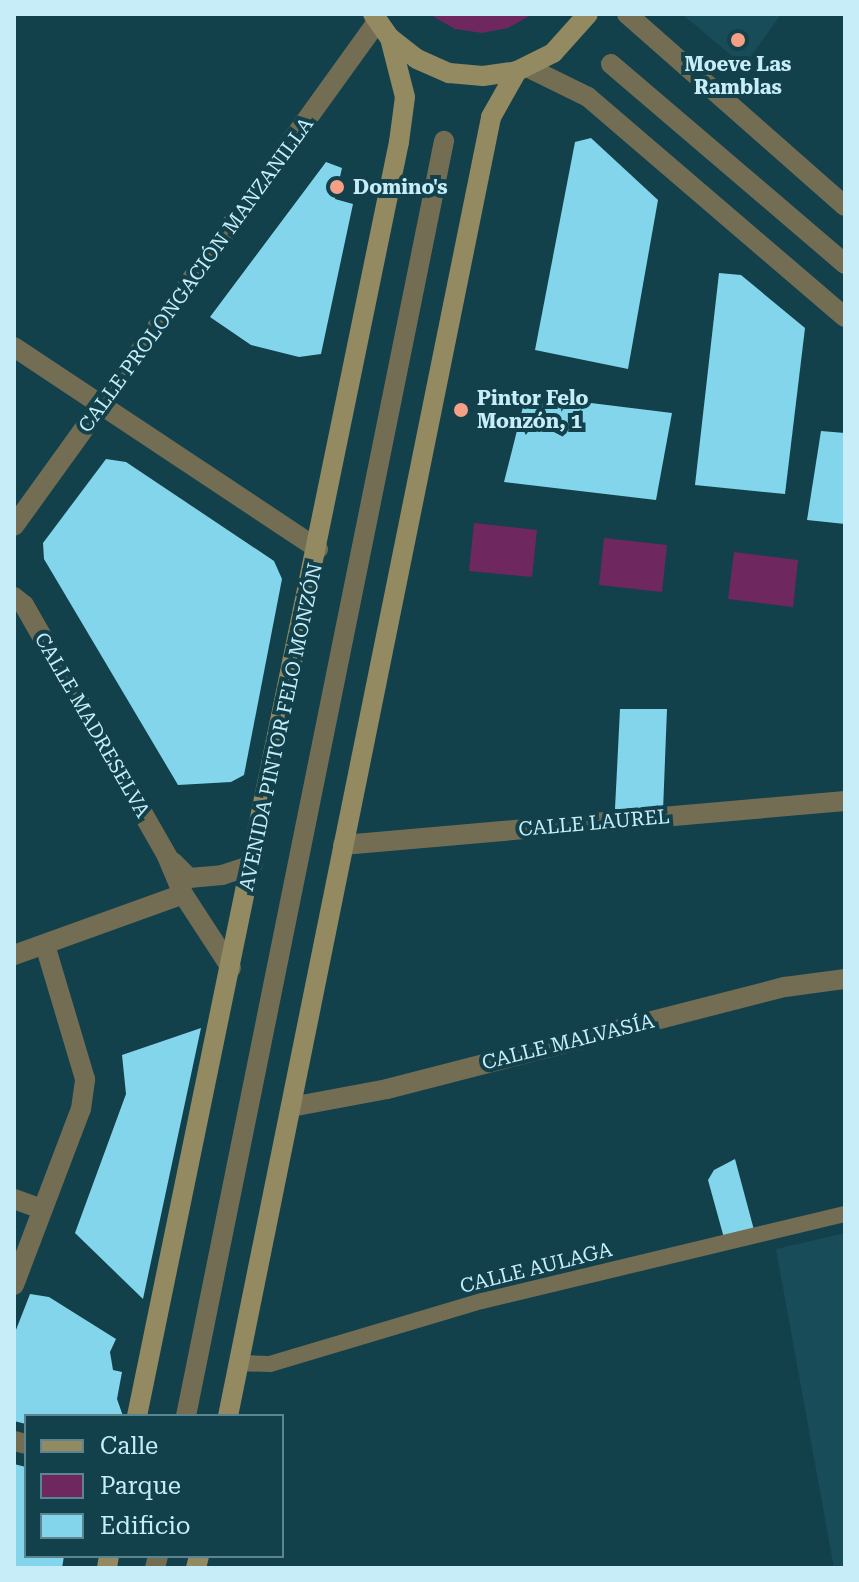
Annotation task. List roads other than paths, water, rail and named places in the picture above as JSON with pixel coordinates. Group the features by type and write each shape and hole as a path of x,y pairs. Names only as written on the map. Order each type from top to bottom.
{"street":[{"path":"380,25 417,59 449,73 483,76 522,69 553,53 588,14"},
{"path":"627,14 845,206"},
{"name":"CALLE PROLONGACIÓN MANZANILLA","path":"14,526 22,498 101,407 380,25"},
{"name":"AVENIDA PINTOR FELO MONZÓN","path":"137,1414 318,549 399,142 405,97 380,25"},
{"path":"611,64 845,264"},
{"path":"522,69 588,97 845,317"},
{"path":"228,1414 491,117 522,69"},
{"name":"AVENIDA PINTOR FELO MONZÓN","path":"186,1414 444,141"},
{"path":"14,347 318,549"},
{"name":"CALLE MADRESELVA","path":"14,597 24,605 167,856 183,894 231,968"},
{"name":"CALLE LAUREL","path":"343,845 845,801"},
{"name":"CALLE MADRESELVA","path":"167,856 189,878 222,875 252,865"},
{"path":"14,955 183,894"},
{"path":"14,1285 81,1109 85,1079 45,945"},
{"name":"CALLE MALVASÍA","path":"291,1107 387,1089 785,987 845,979"},
{"path":"14,1199 42,1209"}],"lane":[{"name":"CALLE AULAGA","path":"238,1363 270,1364 482,1301 845,1214"}],"place":[{"name":"Moeve Las Ramblas","path":"738,40"},
{"name":"Domino's","path":"337,187"},
{"name":"Pintor Felo Monzón, 1","path":"461,410"}]}
